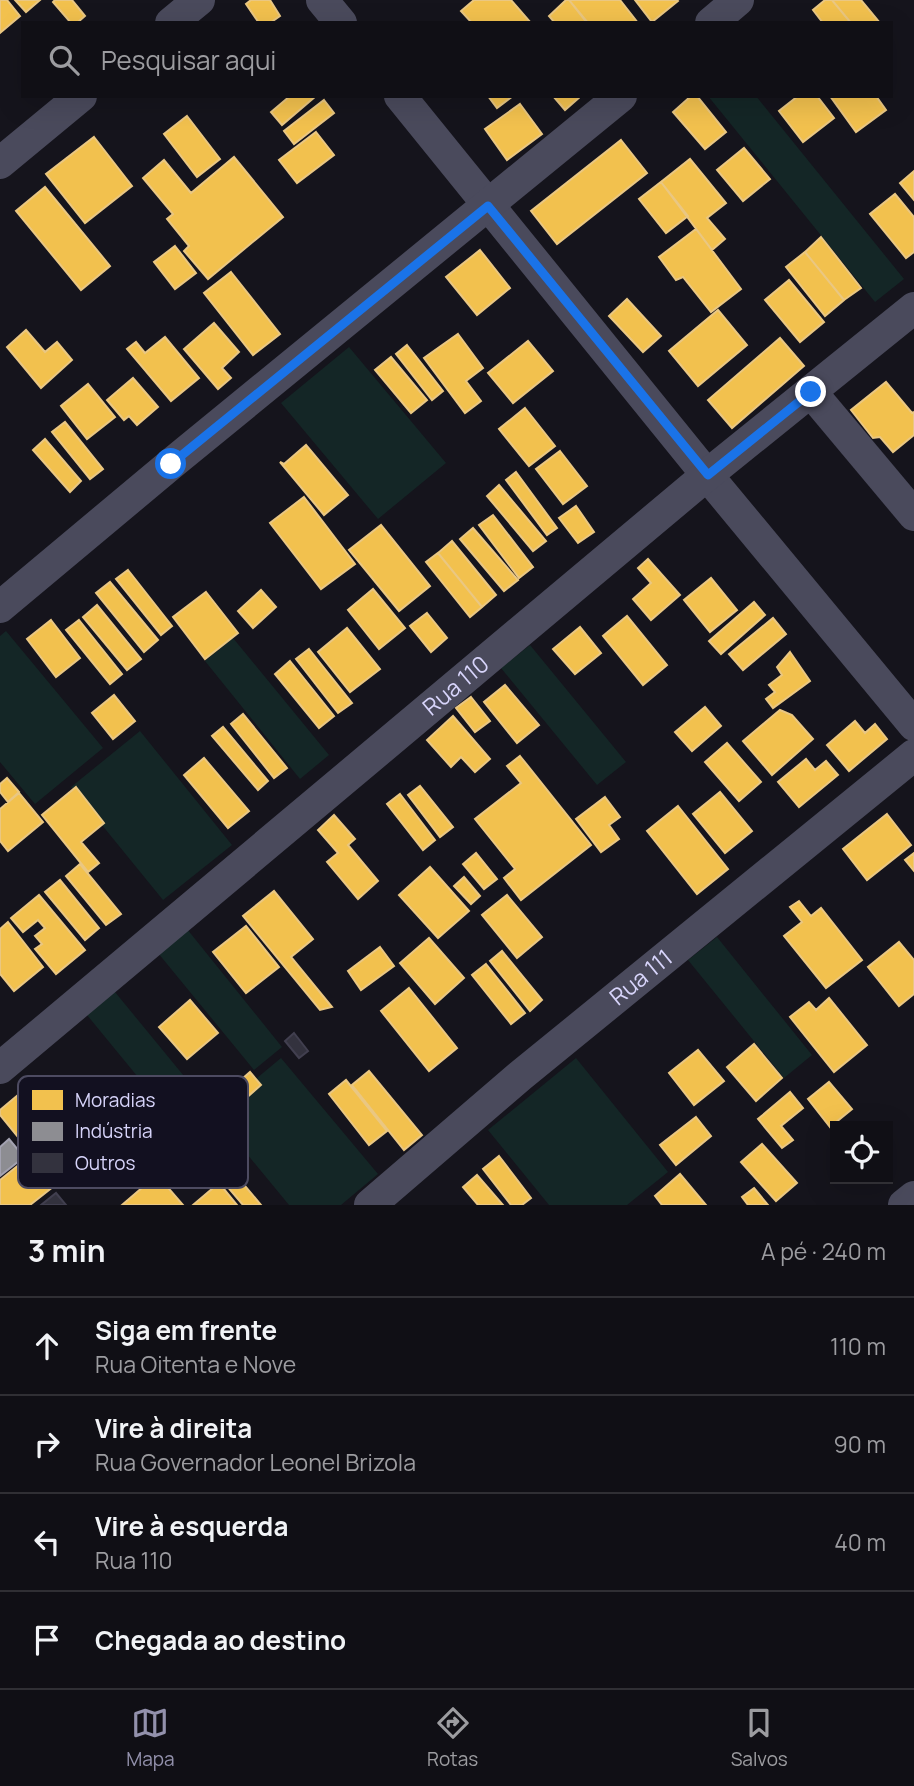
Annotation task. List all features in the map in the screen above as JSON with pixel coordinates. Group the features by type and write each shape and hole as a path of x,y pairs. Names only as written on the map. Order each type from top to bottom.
{"street":[{"path":"173,21 198,0"},
{"path":"322,0 339,21"},
{"path":"713,21 738,0"},
{"path":"0,163 79,98"},
{"path":"402,98 914,725"},
{"path":"0,607 619,98"},
{"name":"Rua 110","path":"0,1068 708,475 914,308"},
{"path":"811,392 914,515"},
{"name":"Rua 111","path":"370,1205 520,1076 914,755"},
{"path":"904,1205 914,1196"}],"shaded area":[{"path":"710,98 758,98 904,279 875,302"},
{"path":"349,347 446,463 378,519 281,403"},
{"path":"6,631 103,748 35,804 0,762 0,636"},
{"path":"233,638 329,755 300,779 205,661"},
{"path":"530,645 626,762 597,785 501,668"},
{"path":"140,731 232,845 163,900 71,787"},
{"path":"187,929 282,1047 254,1070 158,953"},
{"path":"717,937 812,1055 784,1078 688,960"},
{"path":"115,992 184,1076 137,1076 87,1015"},
{"path":"281,1058 378,1174 341,1205 289,1205 248,1155 248,1086"},
{"path":"576,1058 668,1172 627,1205 549,1205 488,1130"}],"building: Moradias":[{"path":"0,0 7,0 20,16 0,33"},
{"path":"15,0 40,0 26,12"},
{"path":"72,0 85,16 79,21 69,21 53,2"},
{"path":"251,0 270,0 280,16 273,21 258,21 246,4"},
{"path":"474,0 511,0 529,21 470,21 461,11"},
{"path":"569,0 585,21 553,21 549,16"},
{"path":"569,0 620,0 636,21 586,21"},
{"path":"635,0 678,1 653,21"},
{"path":"825,0 832,0 849,21 821,21 813,10"},
{"path":"832,0 861,0 878,21 849,21"},
{"path":"288,98 314,98 282,125 271,112"},
{"path":"490,98 510,98 497,108"},
{"path":"555,98 579,98 565,110"},
{"path":"689,98 699,98 726,132 705,149 673,112"},
{"path":"795,98 819,98 834,118 803,142 779,111"},
{"path":"831,98 877,98 886,110 856,132"},
{"path":"324,100 334,113 294,144 284,131"},
{"path":"520,104 542,134 507,160 485,129"},
{"path":"187,116 220,159 197,177 164,134"},
{"path":"316,132 334,155 297,183 279,160"},
{"path":"94,137 132,186 85,223 46,174"},
{"path":"621,140 647,173 557,244 531,211"},
{"path":"744,148 770,179 743,201 717,170"},
{"path":"234,157 283,217 208,279 184,251 189,246 167,219 173,214 143,178 164,160 191,193"},
{"path":"690,159 726,203 707,218 725,239 712,250 661,182"},
{"path":"914,171 914,200 900,183"},
{"path":"661,182 688,216 666,233 639,199"},
{"path":"45,187 110,266 81,290 16,211"},
{"path":"895,194 914,217 914,252 906,258 870,214"},
{"path":"696,229 741,289 711,312 683,277 676,280 659,257"},
{"path":"821,237 861,288 844,300 805,252"},
{"path":"175,246 196,273 175,289 154,262"},
{"path":"480,250 510,288 477,315 446,277"},
{"path":"805,252 844,300 825,316 786,267"},
{"path":"231,272 280,334 253,355 204,293"},
{"path":"789,280 824,322 800,342 765,300"},
{"path":"627,299 661,336 643,352 609,316"},
{"path":"718,310 747,345 698,386 669,351"},
{"path":"214,323 239,352 222,368 231,378 218,389 184,349"},
{"path":"26,330 45,352 57,342 72,360 41,388 7,347"},
{"path":"458,334 483,368 466,381 481,401 465,413 424,358"},
{"path":"165,337 199,378 171,401 127,349 136,342 145,353"},
{"path":"780,338 804,366 732,428 708,400"},
{"path":"528,341 553,371 513,403 488,373"},
{"path":"407,345 443,391 432,400 396,354"},
{"path":"391,357 427,400 411,413 375,370"},
{"path":"133,378 158,407 137,425 129,416 124,420 107,400"},
{"path":"886,382 912,413 914,412 914,435 893,452 880,437 873,438 851,410"},
{"path":"88,384 115,417 87,439 61,406"},
{"path":"525,408 555,446 529,466 499,429"},
{"path":"65,422 103,469 90,479 52,432"},
{"path":"45,439 81,481 70,492 33,450"},
{"path":"306,445 348,495 324,515 280,462 284,464"},
{"path":"560,451 587,486 563,504 536,469"},
{"path":"516,472 557,528 547,535 506,480"},
{"path":"499,485 546,541 533,551 487,496"},
{"path":"304,497 355,564 321,589 270,523"},
{"path":"576,506 594,532 578,543 559,518"},
{"path":"493,515 533,567 519,578 479,525"},
{"path":"381,525 430,586 399,611 349,550"},
{"path":"473,528 518,580 504,591 460,539"},
{"path":"452,541 496,595 482,607 438,553"},
{"path":"438,553 482,607 470,617 426,562"},
{"path":"648,559 680,595 651,620 633,599 651,583 638,568"},
{"path":"128,570 172,626 161,635 116,579"},
{"path":"711,578 737,610 710,632 684,600"},
{"path":"110,582 158,640 144,652 96,593"},
{"path":"373,589 405,628 379,649 348,610"},
{"path":"261,590 276,607 253,628 238,611"},
{"path":"206,592 238,633 205,659 173,617"},
{"path":"754,602 765,615 721,654 709,641"},
{"path":"97,605 141,659 127,670 83,617"},
{"path":"427,613 447,638 431,652 410,626"},
{"path":"627,616 667,665 643,685 603,636"},
{"path":"773,618 786,634 743,670 729,654"},
{"path":"51,620 80,658 56,677 27,639"},
{"path":"79,620 122,674 110,684 66,630"},
{"path":"580,627 601,653 575,674 553,649"},
{"path":"347,628 380,669 350,692 318,652"},
{"path":"309,649 352,703 338,713 296,659"},
{"path":"790,652 810,681 773,708 766,699 775,692 769,685 782,675 777,667"},
{"path":"290,661 334,716 319,728 275,674"},
{"path":"505,685 539,725 517,743 484,702"},
{"path":"114,695 135,721 113,739 92,713"},
{"path":"471,697 490,721 475,732 456,708"},
{"path":"705,707 721,726 692,751 675,732"},
{"path":"780,710 792,715 813,739 772,775 743,741"},
{"path":"243,714 287,768 274,778 231,724"},
{"path":"453,716 490,759 475,772 461,757 451,767 427,740"},
{"path":"855,721 865,733 875,724 887,739 849,771 827,745"},
{"path":"223,727 268,781 258,790 212,736"},
{"path":"727,743 761,782 739,801 705,762"},
{"path":"520,756 591,845 521,900 504,878 515,869 475,819 521,783 507,766"},
{"path":"204,758 249,811 228,828 184,775"},
{"path":"806,759 815,770 826,761 838,775 799,807 778,782"},
{"path":"7,778 19,792 8,802 0,792 0,784"},
{"path":"420,786 453,827 440,837 408,795"},
{"path":"76,787 104,823 81,842 99,863 88,872 42,815"},
{"path":"720,792 752,831 725,853 693,814"},
{"path":"19,793 43,822 8,851 0,841 0,809"},
{"path":"400,794 435,840 423,850 387,804"},
{"path":"605,797 620,817 609,825 619,839 601,852 576,819"},
{"path":"678,806 728,869 697,894 647,831"},
{"path":"887,814 911,845 867,880 843,849"},
{"path":"334,815 355,839 348,845 378,881 358,899 327,862 338,853 318,830"},
{"path":"476,853 497,879 484,889 463,864"},
{"path":"914,853 914,871 905,860"},
{"path":"80,864 121,914 106,925 66,876"},
{"path":"430,867 469,911 438,938 399,895"},
{"path":"464,877 480,896 471,904 454,886"},
{"path":"60,880 99,928 85,940 45,892"},
{"path":"274,891 313,939 291,957 332,1007 320,1010 243,916"},
{"path":"39,895 85,950 56,974 35,949 42,944 35,936 45,928 38,920 23,932 11,918"},
{"path":"507,895 542,937 517,958 482,915"},
{"path":"799,901 811,916 821,908 862,960 826,988 784,936 802,922 790,907"},
{"path":"8,922 43,967 14,991 0,974 0,929"},
{"path":"246,926 279,967 246,993 213,952"},
{"path":"429,938 464,978 435,1004 400,963"},
{"path":"899,942 914,960 914,994 899,1006 868,967"},
{"path":"380,947 394,966 361,990 348,971"},
{"path":"502,951 542,1000 530,1011 490,961"},
{"path":"486,964 525,1013 511,1024 472,975"},
{"path":"409,988 457,1048 429,1071 381,1011"},
{"path":"829,998 867,1045 834,1072 790,1017 809,1002 816,1010"},
{"path":"190,1000 218,1033 187,1059 159,1027"},
{"path":"754,1044 782,1078 756,1101 727,1067"},
{"path":"698,1050 724,1081 694,1105 669,1073"},
{"path":"369,1071 422,1135 404,1150 352,1085"},
{"path":"250,1072 261,1085 248,1096 248,1076 245,1076"},
{"path":"346,1080 387,1131 369,1145 329,1094"},
{"path":"829,1082 852,1109 837,1121 830,1121 830,1127 808,1099"},
{"path":"790,1092 803,1108 781,1126 793,1140 782,1148 758,1119"},
{"path":"18,1095 18,1137 0,1115 0,1110"},
{"path":"696,1117 711,1136 676,1165 660,1145"},
{"path":"762,1144 797,1183 776,1201 741,1162"},
{"path":"499,1156 531,1198 522,1205 511,1205 483,1169"},
{"path":"18,1166 18,1188 51,1188 30,1205 0,1205 0,1180"},
{"path":"680,1174 706,1205 662,1205 655,1196"},
{"path":"477,1175 503,1205 478,1205 463,1187"},
{"path":"142,1188 168,1188 183,1205 122,1205"},
{"path":"213,1188 223,1188 237,1205 193,1205"},
{"path":"229,1188 247,1188 261,1205 243,1205"},
{"path":"754,1188 768,1205 748,1205 742,1197"}],"building: Indústria":[{"path":"9,1139 18,1150 18,1162 0,1176 0,1147"}],"building: Outros":[{"path":"294,1033 308,1051 299,1058 285,1041"},
{"path":"56,1193 66,1205 41,1205"}],"route":[{"path":"171,464 488,206 708,475 811,392"}]}
